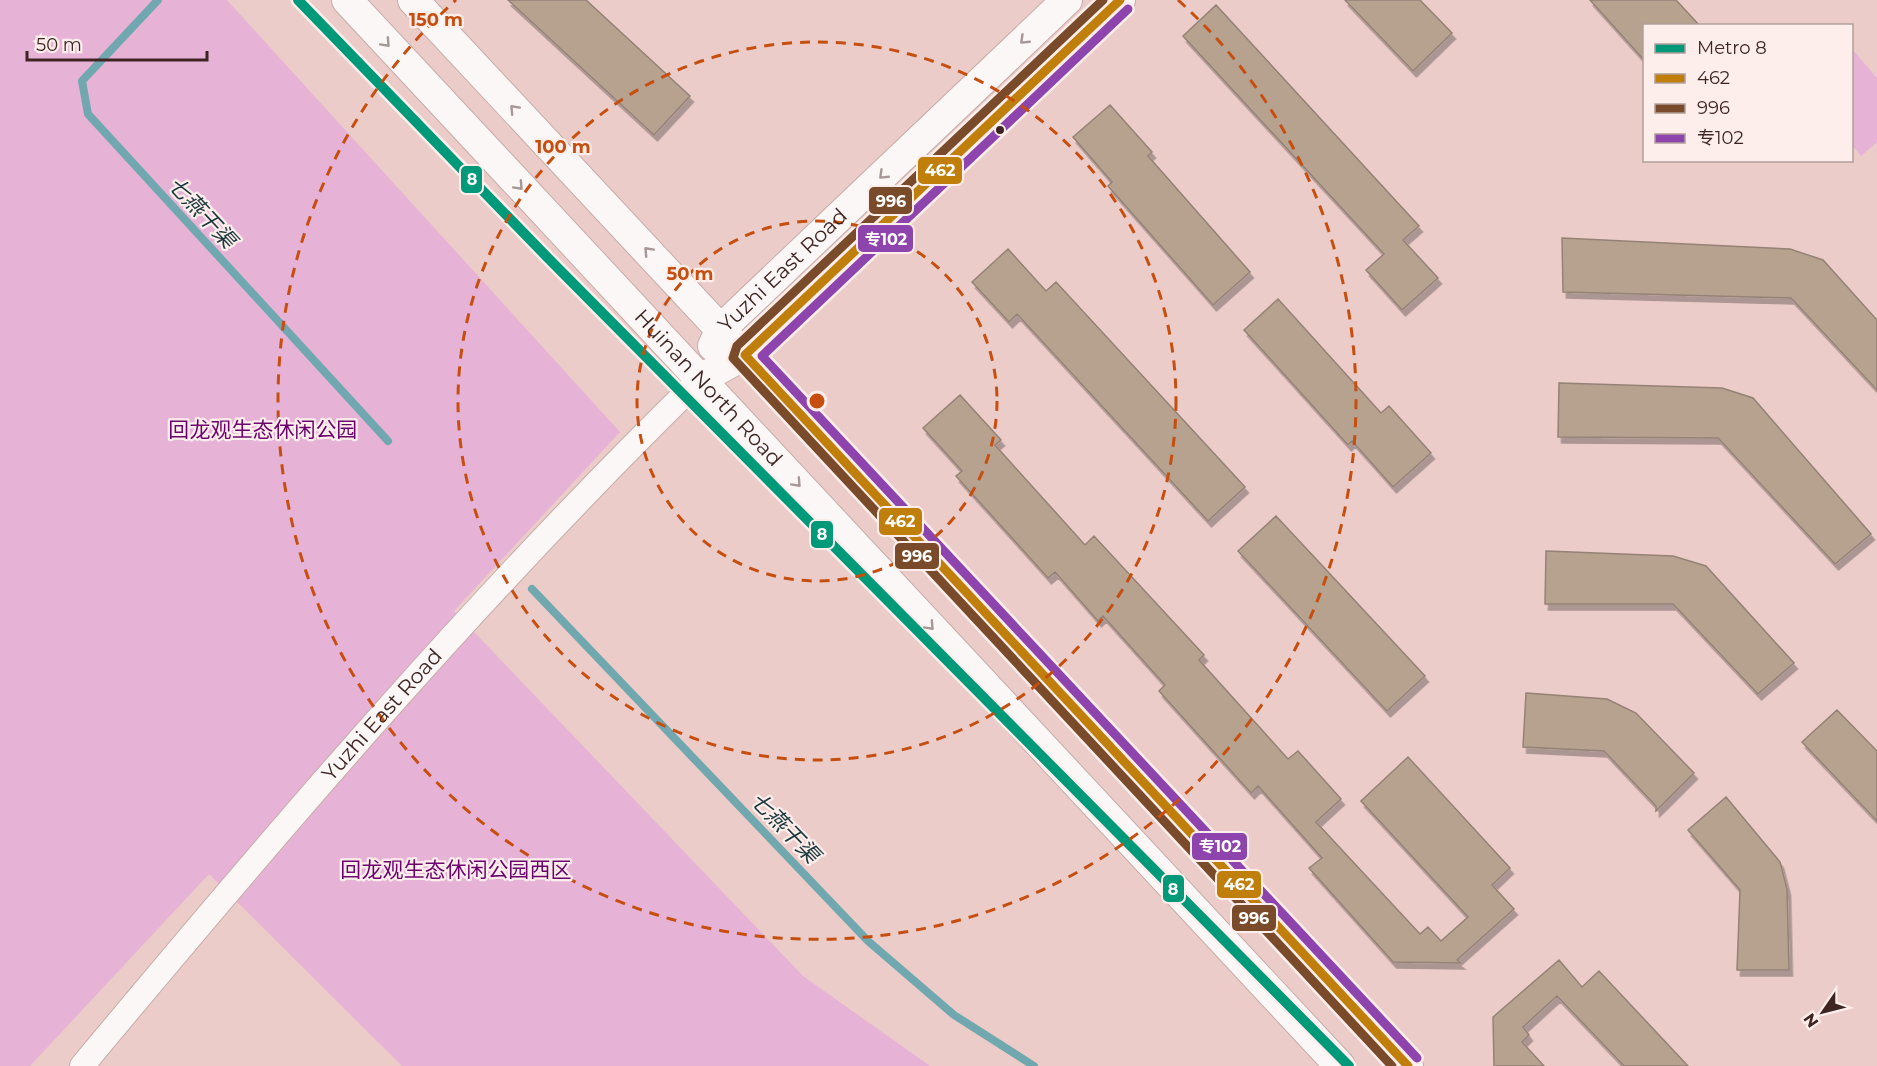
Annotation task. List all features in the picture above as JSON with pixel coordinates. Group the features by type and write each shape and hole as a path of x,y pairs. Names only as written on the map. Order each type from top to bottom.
{"main road":[{"name":"Huinan North Road","path":"347,0 1340,1066"},
{"path":"413,0 1408,1066"},
{"name":"Yuzhi East Road","path":"700,379 721,329 1067,0"},
{"name":"Yuzhi East Road","path":"700,379 745,356 1120,0"}],"street":[{"name":"Yuzhi East Road","path":"82,1066 272,838 468,620 606,471 700,379"}],"green space":[{"name":"回龙观生态休闲公园","path":"0,0 227,0 620,432 454,611 803,976 930,1066 402,1066 209,874 30,1066 0,1066"},
{"path":"1853,50 1877,78 1877,142 1861,156 1853,146"}],"building":[{"path":"508,0 586,0 690,96 654,135"},
{"path":"1345,0 1420,0 1452,33 1413,71"},
{"path":"1590,0 1676,0 1698,24 1643,24 1643,59"},
{"path":"1216,5 1419,226 1403,240 1438,278 1402,310 1366,270 1384,254 1183,36"},
{"path":"1110,105 1152,152 1148,156 1250,272 1213,305 1108,186 1112,182 1073,137"},
{"path":"1562,238 1790,249 1823,260 1877,320 1877,390 1791,298 1563,292"},
{"path":"1008,249 1046,291 1056,282 1245,487 1208,521 1017,314 1009,322 972,282"},
{"path":"1278,299 1381,413 1389,406 1431,453 1393,487 1352,441 1348,445 1244,330"},
{"path":"1559,383 1722,388 1753,398 1871,534 1835,564 1718,438 1558,437"},
{"path":"960,395 1001,440 995,445 1085,545 1094,536 1204,655 1199,660 1288,759 1298,751 1341,799 1316,822 1420,934 1428,927 1441,941 1468,917 1361,801 1408,757 1510,868 1492,885 1514,909 1457,960 1461,963 1393,962 1309,868 1322,858 1258,786 1251,793 1159,691 1165,685 1103,616 1098,621 1055,572 1048,578 956,476 962,471 923,428"},
{"path":"1276,516 1425,676 1387,711 1238,551"},
{"path":"1546,551 1673,556 1706,566 1794,663 1758,694 1673,604 1545,604"},
{"path":"1526,693 1607,699 1636,713 1694,773 1656,811 1656,806 1604,751 1523,747"},
{"path":"1837,710 1877,751 1877,821 1802,742"},
{"path":"1726,797 1780,862 1787,889 1789,970 1737,970 1740,890 1688,830"},
{"path":"1559,960 1582,987 1599,971 1688,1066 1624,1066 1557,996 1523,1027 1529,1035 1522,1042 1544,1066 1494,1066 1493,1017"}],"waterway":[{"name":"七燕干渠","path":"158,0 82,81 88,114 388,441"},
{"name":"七燕干渠","path":"532,589 868,941 954,1015 1034,1066"}],"metro line":[{"name":"8","path":"298,0 547,257 1349,1066"}],"transit line":[{"name":"996","path":"1103,0 737,346 733,358 1392,1066"},
{"name":"462","path":"1120,0 745,355 1408,1066"},
{"name":"专102","path":"1128,9 762,356 1417,1058"}],"park label":[{"name":"回龙观生态休闲公园西区","path":"456,870"}]}
